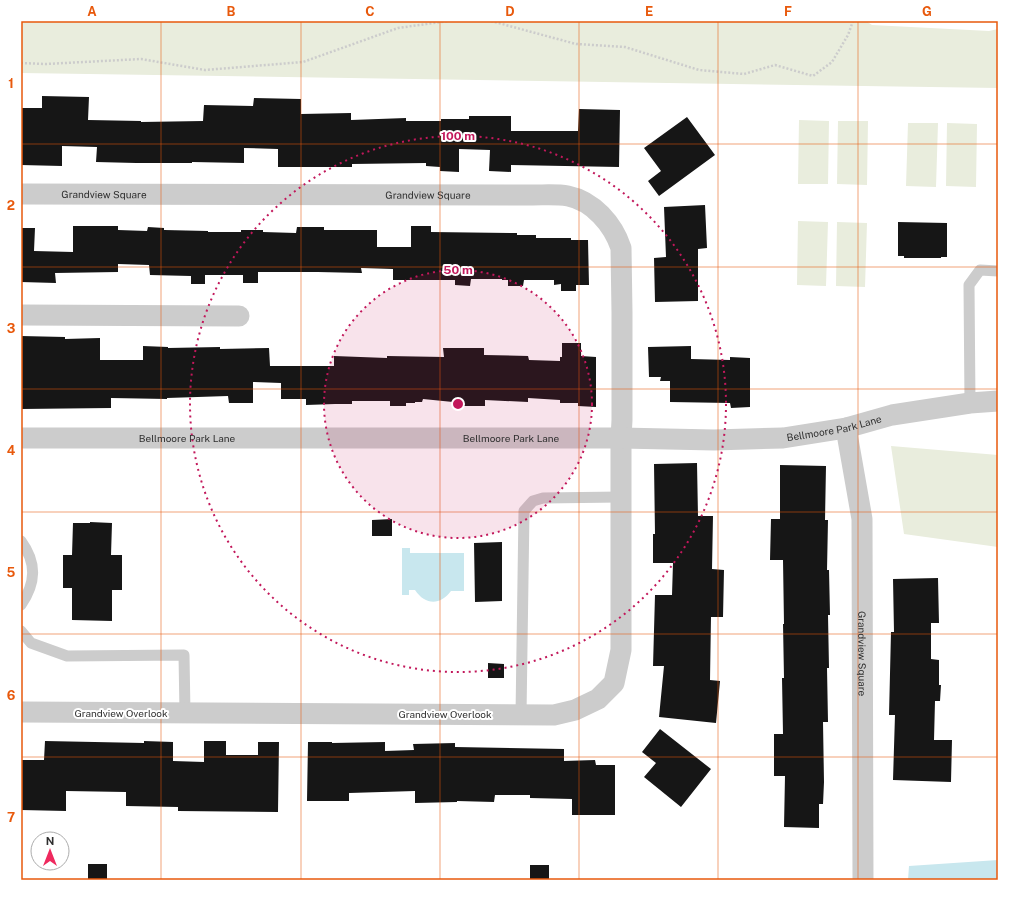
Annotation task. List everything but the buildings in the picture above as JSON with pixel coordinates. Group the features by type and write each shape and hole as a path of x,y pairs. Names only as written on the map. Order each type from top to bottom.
{"street":[{"name":"Grandview Square","path":"21,194 533,195 567,196 578,199 595,209 604,218 619,241 621,248 621,438"},
{"path":"21,315 238,316"},
{"name":"Bellmoore Park Lane","path":"21,438 621,438 714,440 783,438 846,428 892,415 970,403 998,401"},
{"name":"Grandview Square","path":"846,428 862,519 863,880"},
{"name":"Grandview Overlook","path":"21,712 554,714 575,710 598,699 614,683 621,650 621,438"}],"lane":[{"path":"970,403 969,285 980,270 998,271"},
{"path":"521,714 524,512 533,501 543,498 621,497"},
{"path":"21,541 32,562 33,577 27,597 21,605"},
{"path":"21,631 31,643 66,656 184,655 186,713"}],"path":[{"path":"21,63 46,64 141,59 205,70 303,62 398,28 448,21"},
{"path":"491,21 576,44 625,47 699,70 744,74 775,66 813,76 832,62 848,34 853,21"}],"green space":[{"path":"21,21 866,21 872,25 989,31 998,29 998,88 21,73"},
{"path":"799,120 829,121 828,184 798,184"},
{"path":"838,121 868,121 867,185 837,184"},
{"path":"908,123 938,123 936,187 906,186"},
{"path":"947,123 977,124 976,187 946,186"},
{"path":"798,221 828,222 826,286 797,285"},
{"path":"837,222 867,223 865,287 836,286"},
{"path":"891,446 998,455 998,547 904,534"}],"water":[{"path":"402,548 410,548 410,553 464,553 464,591 451,591 447,596 433,602 423,599 415,590 409,590 409,595 402,595"},
{"path":"998,860 998,880 908,880 909,866"}]}
